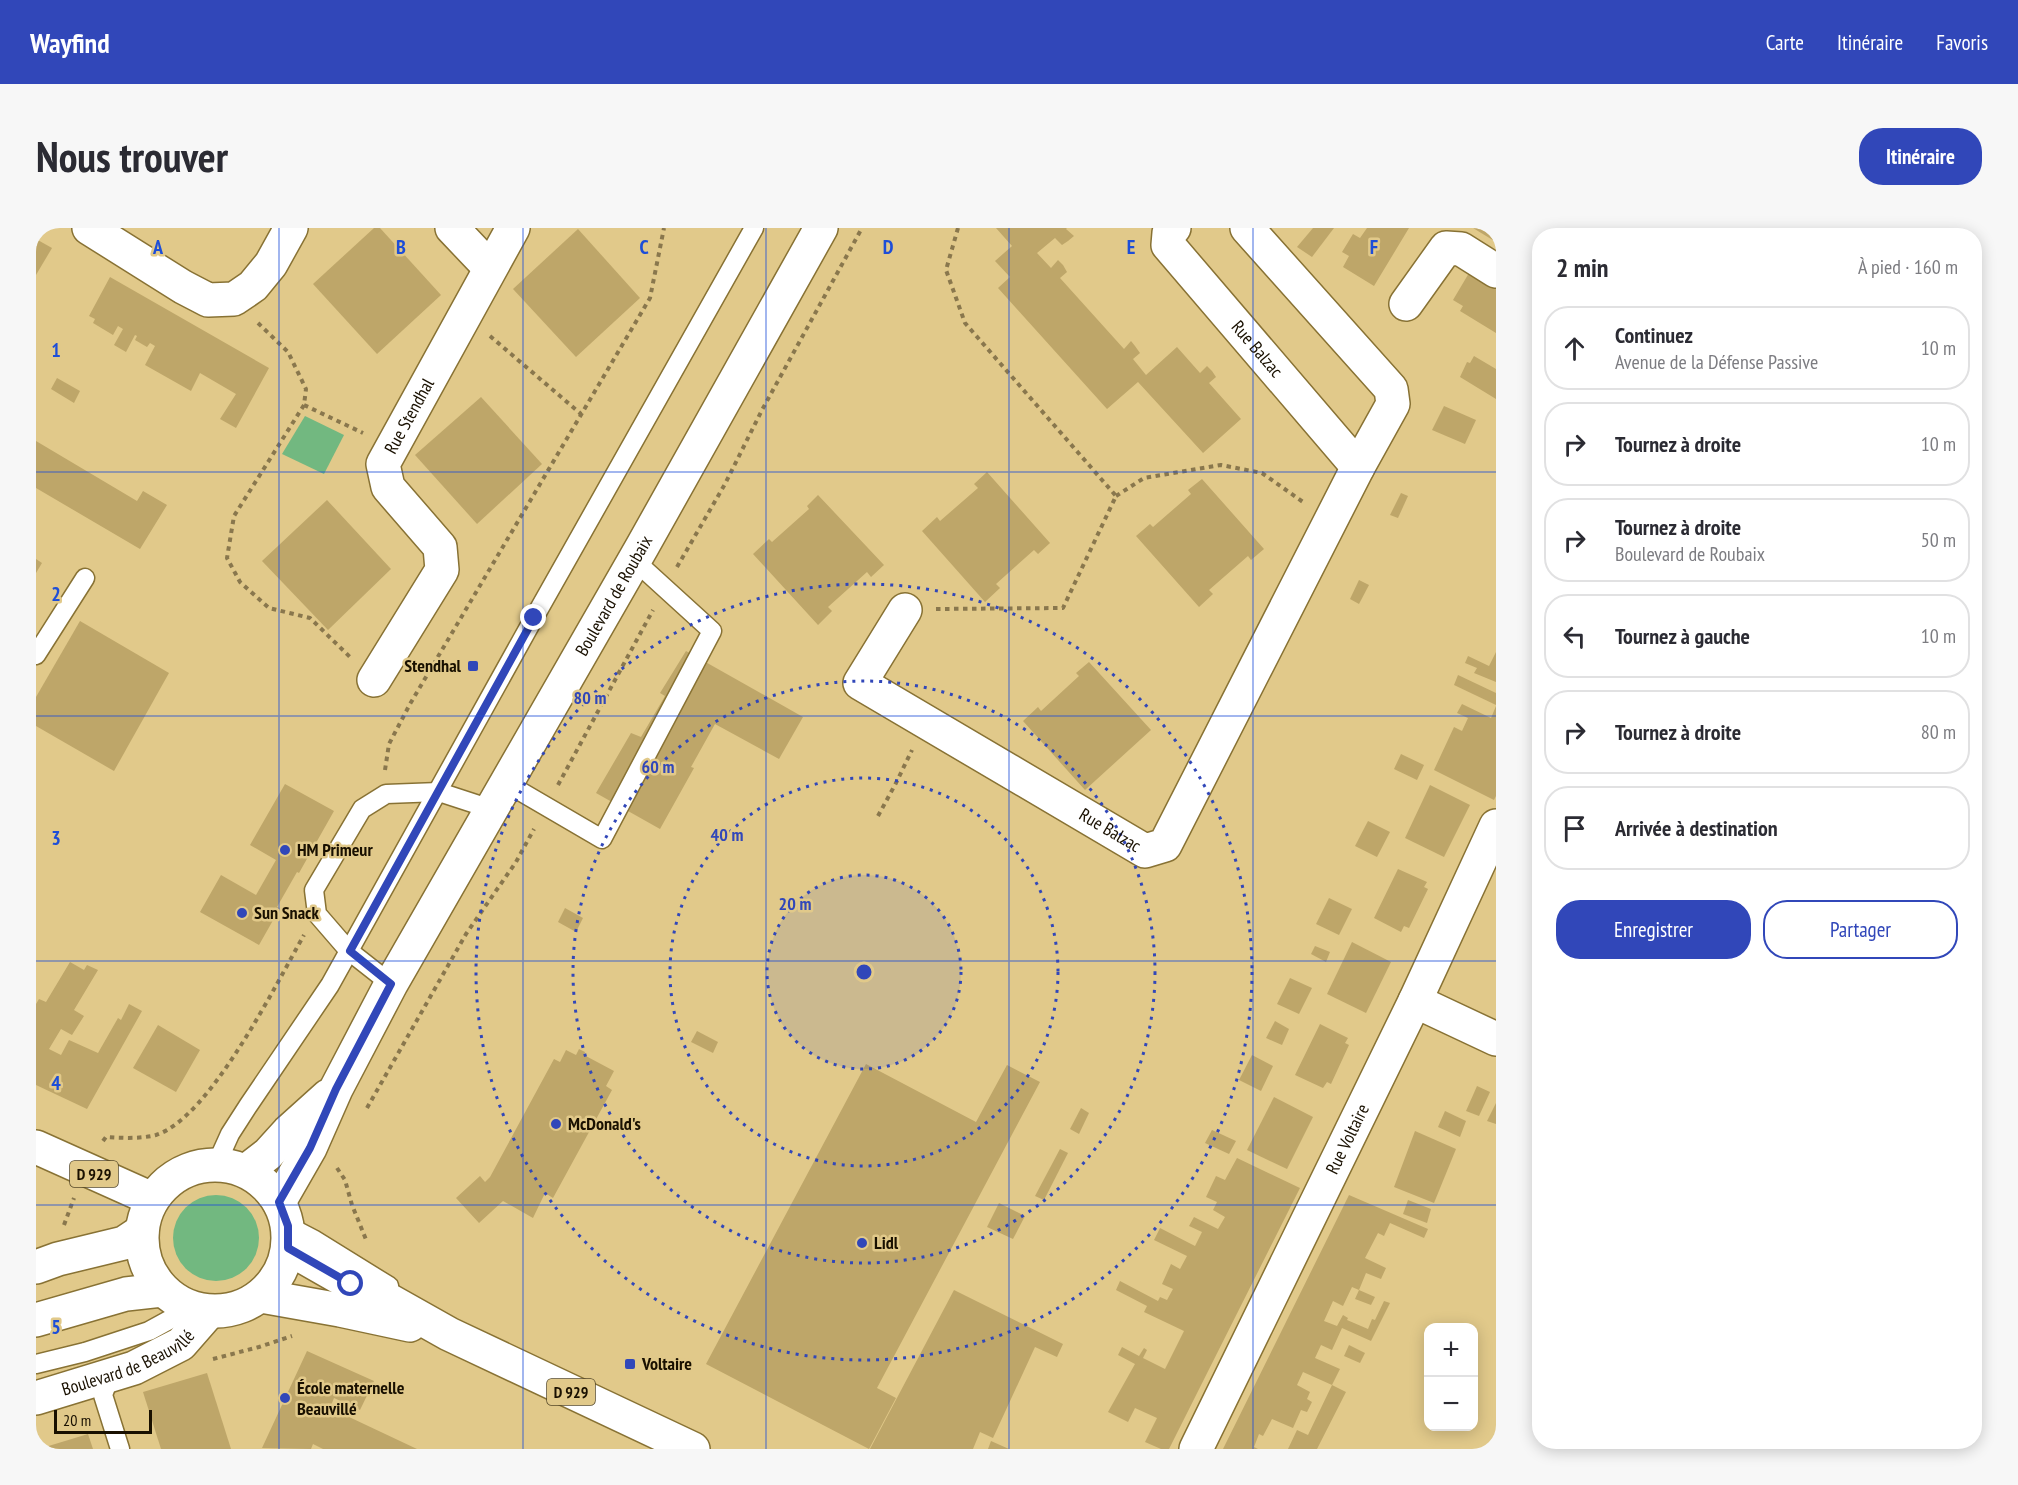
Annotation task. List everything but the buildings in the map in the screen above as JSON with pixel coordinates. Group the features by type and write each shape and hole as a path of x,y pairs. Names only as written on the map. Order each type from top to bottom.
{"street":[{"path":"89,228 183,287 208,300 234,299 254,286 271,264 291,228"},
{"path":"452,228 490,268"},
{"name":"Rue Stendhal","path":"374,680 442,570 440,548 388,486 382,464 513,228"},
{"name":"Boulevard de Roubaix","path":"285,1225 310,1148 336,1089 391,984 634,560 820,228"},
{"name":"Rue Balzac","path":"1174,228 1169,232 1168,245 1358,467"},
{"name":"Rue Balzac","path":"905,609 860,683 1145,851 1165,845 1358,467 1393,404 1391,389 1246,228"},
{"path":"1406,304 1446,248 1461,249 1496,271"},
{"name":"Rue Voltaire","path":"1196,1449 1414,1001 1496,826"},
{"path":"1414,1001 1496,1039"},
{"name":"Boulevard de Roubaix","path":"231,1168 268,1155 288,1132 336,1089"},
{"name":"D 929","path":"36,1147 152,1199"},
{"path":"197,1167 231,1168 265,1184 285,1225 283,1266 274,1283 261,1296 230,1312 200,1310 175,1300 162,1290 150,1273 143,1253 142,1232 145,1215 152,1199 179,1173 197,1167"},
{"name":"D 929","path":"285,1225 351,1284 385,1298 449,1334 693,1449"},
{"path":"36,1267 58,1259 124,1243 142,1232"},
{"path":"36,1320 126,1294 162,1290"},
{"name":"D 929","path":"261,1296 340,1310 449,1334"},
{"name":"Boulevard de Beauvillé","path":"36,1398 134,1368 181,1344 200,1310"}],"lane":[{"path":"231,1168 230,1134 317,1005 350,951 534,618 754,228"},
{"path":"391,984 350,951 317,914 314,890 362,809 386,794 439,792 499,796 546,807 602,839 712,631 634,560"},
{"path":"36,655 85,578"},
{"path":"36,1364 85,1352 149,1331 200,1310"},
{"path":"110,1376 103,1395 120,1449"}],"path":[{"path":"386,794 384,779 389,744 410,704 650,298 664,228"},
{"path":"363,1114 466,934 516,862 725,484 762,410 862,228"},
{"path":"958,228 946,270 965,323 1116,496"},
{"path":"234,299 288,352 306,389 304,405 234,516 227,558 240,582 269,608 309,618 374,680 410,704"},
{"path":"465,314 581,414"},
{"path":"304,405 392,446"},
{"path":"905,609 1063,608 1116,496 1144,478 1221,465 1262,474 1331,520"},
{"path":"878,816 897,783 925,721"},
{"path":"106,1137 126,1139 157,1134 179,1122 216,1084 249,1032 317,914"},
{"path":"334,1164 345,1180 352,1205 369,1246"}],"green space":[{"path":"305,416 344,435 324,474 282,454"},
{"path":"216,1195 240,1202 252,1214 259,1238 252,1262 240,1274 216,1281 192,1274 180,1262 173,1238 180,1214 192,1202"}],"place":[{"name":"Stendhal","path":"473,666"},
{"name":"HM Primeur","path":"285,850"},
{"name":"Sun Snack","path":"242,913"},
{"name":"McDonald's","path":"556,1124"},
{"name":"Lidl","path":"862,1243"},
{"name":"Voltaire","path":"630,1364"},
{"name":"École maternelle Beauvillé","path":"285,1398"}],"route":[{"path":"351,1284 288,1248 288,1226 279,1202 310,1148 336,1089 391,984 350,951 534,618"}]}
